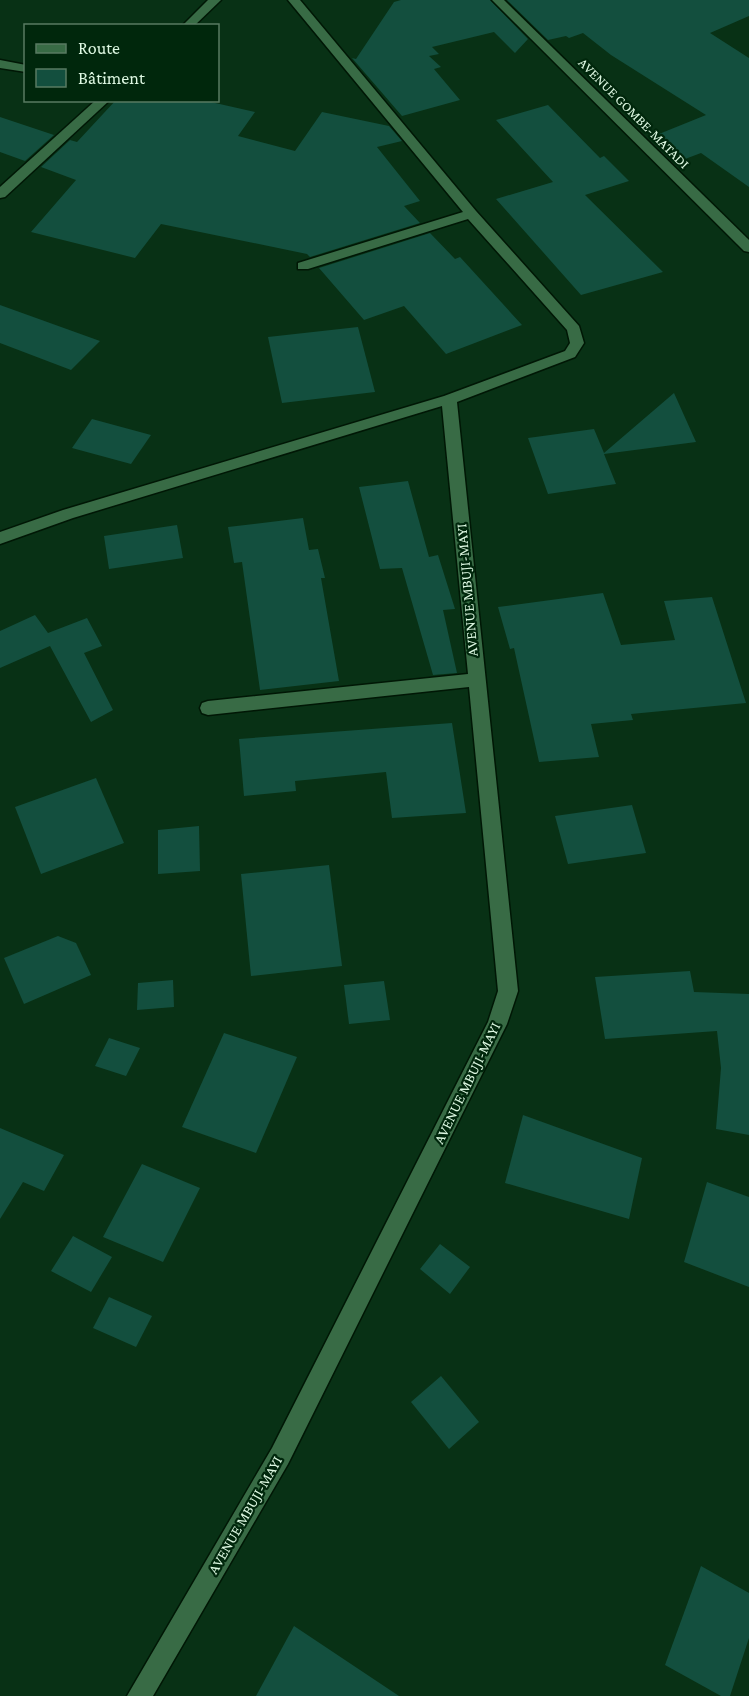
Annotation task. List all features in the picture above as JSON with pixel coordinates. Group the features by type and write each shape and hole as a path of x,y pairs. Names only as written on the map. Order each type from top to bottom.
{"street":[{"path":"189,24 215,0"},
{"path":"0,538 68,514 449,399 570,354 577,343 574,328 471,214 294,0"},
{"name":"AVENUE GOMBE-MATADI","path":"498,0 749,248"},
{"path":"0,64 24,69"},
{"path":"0,194 102,102"},
{"path":"303,266 471,214"},
{"name":"AVENUE MBUJI-MAYI","path":"139,1696 280,1456 497,1024 508,991 449,399"},
{"path":"208,708 476,680"}],"building":[{"path":"401,0 490,0 528,39 515,53 494,32 432,47 439,54 429,56 441,67 434,69 460,100 402,116 352,58 356,59 394,2"},
{"path":"507,0 749,0 749,16 710,33 749,58 749,187 701,153 685,159 654,136 706,115 611,55 583,33 569,38 566,36 548,40"},
{"path":"114,102 211,102 255,112 238,136 295,151 322,112 389,126 402,141 377,147 420,201 404,206 420,223 310,257 307,254 161,224 135,258 31,232 76,180 41,167 70,140 77,142"},
{"path":"548,105 600,158 604,156 629,181 585,195 663,272 581,295 496,199 553,182 496,120"},
{"path":"0,117 54,135 25,161 0,152"},
{"path":"430,233 455,259 460,257 522,325 446,354 404,306 364,320 319,268"},
{"path":"0,305 100,341 71,370 0,343"},
{"path":"358,327 375,392 282,403 268,337"},
{"path":"674,393 696,442 604,454 616,484 548,494 528,438 594,429 604,453"},
{"path":"92,419 151,435 131,464 72,448"},
{"path":"408,481 429,557 438,555 455,609 443,610 457,673 433,675 402,568 380,569 359,487"},
{"path":"303,518 309,550 318,549 325,578 321,578 339,681 260,690 242,562 234,563 228,527"},
{"path":"177,525 183,558 109,569 104,536"},
{"path":"603,593 621,645 675,640 664,601 712,597 746,703 631,714 633,720 591,724 599,757 539,762 514,648 510,649 498,607"},
{"path":"35,615 48,633 87,618 102,646 84,653 113,710 91,722 50,646 0,668 0,631"},
{"path":"452,723 466,813 392,818 386,772 295,781 296,791 244,796 239,739"},
{"path":"96,778 124,843 41,874 15,807"},
{"path":"632,805 646,853 568,864 555,816"},
{"path":"199,826 200,871 158,874 158,830"},
{"path":"329,865 342,966 251,976 241,874"},
{"path":"58,936 76,943 91,975 24,1004 4,958"},
{"path":"690,971 694,992 749,994 749,1135 716,1129 721,1068 717,1031 605,1039 595,977"},
{"path":"173,980 174,1007 137,1010 138,983"},
{"path":"384,981 390,1020 349,1024 344,985"},
{"path":"224,1033 297,1057 256,1153 182,1127"},
{"path":"109,1038 140,1048 126,1076 95,1066"},
{"path":"523,1115 642,1158 629,1219 505,1183"},
{"path":"0,1128 64,1155 44,1191 23,1182 0,1219"},
{"path":"142,1164 200,1188 163,1262 103,1237"},
{"path":"707,1182 749,1197 749,1287 684,1262"},
{"path":"73,1236 112,1257 91,1292 51,1271"},
{"path":"440,1244 470,1267 450,1294 420,1269"},
{"path":"109,1297 152,1316 136,1347 93,1328"},
{"path":"441,1376 479,1422 449,1449 411,1402"},
{"path":"701,1566 749,1593 749,1638 730,1696 721,1696 665,1665"},
{"path":"294,1626 399,1696 256,1696"}]}
